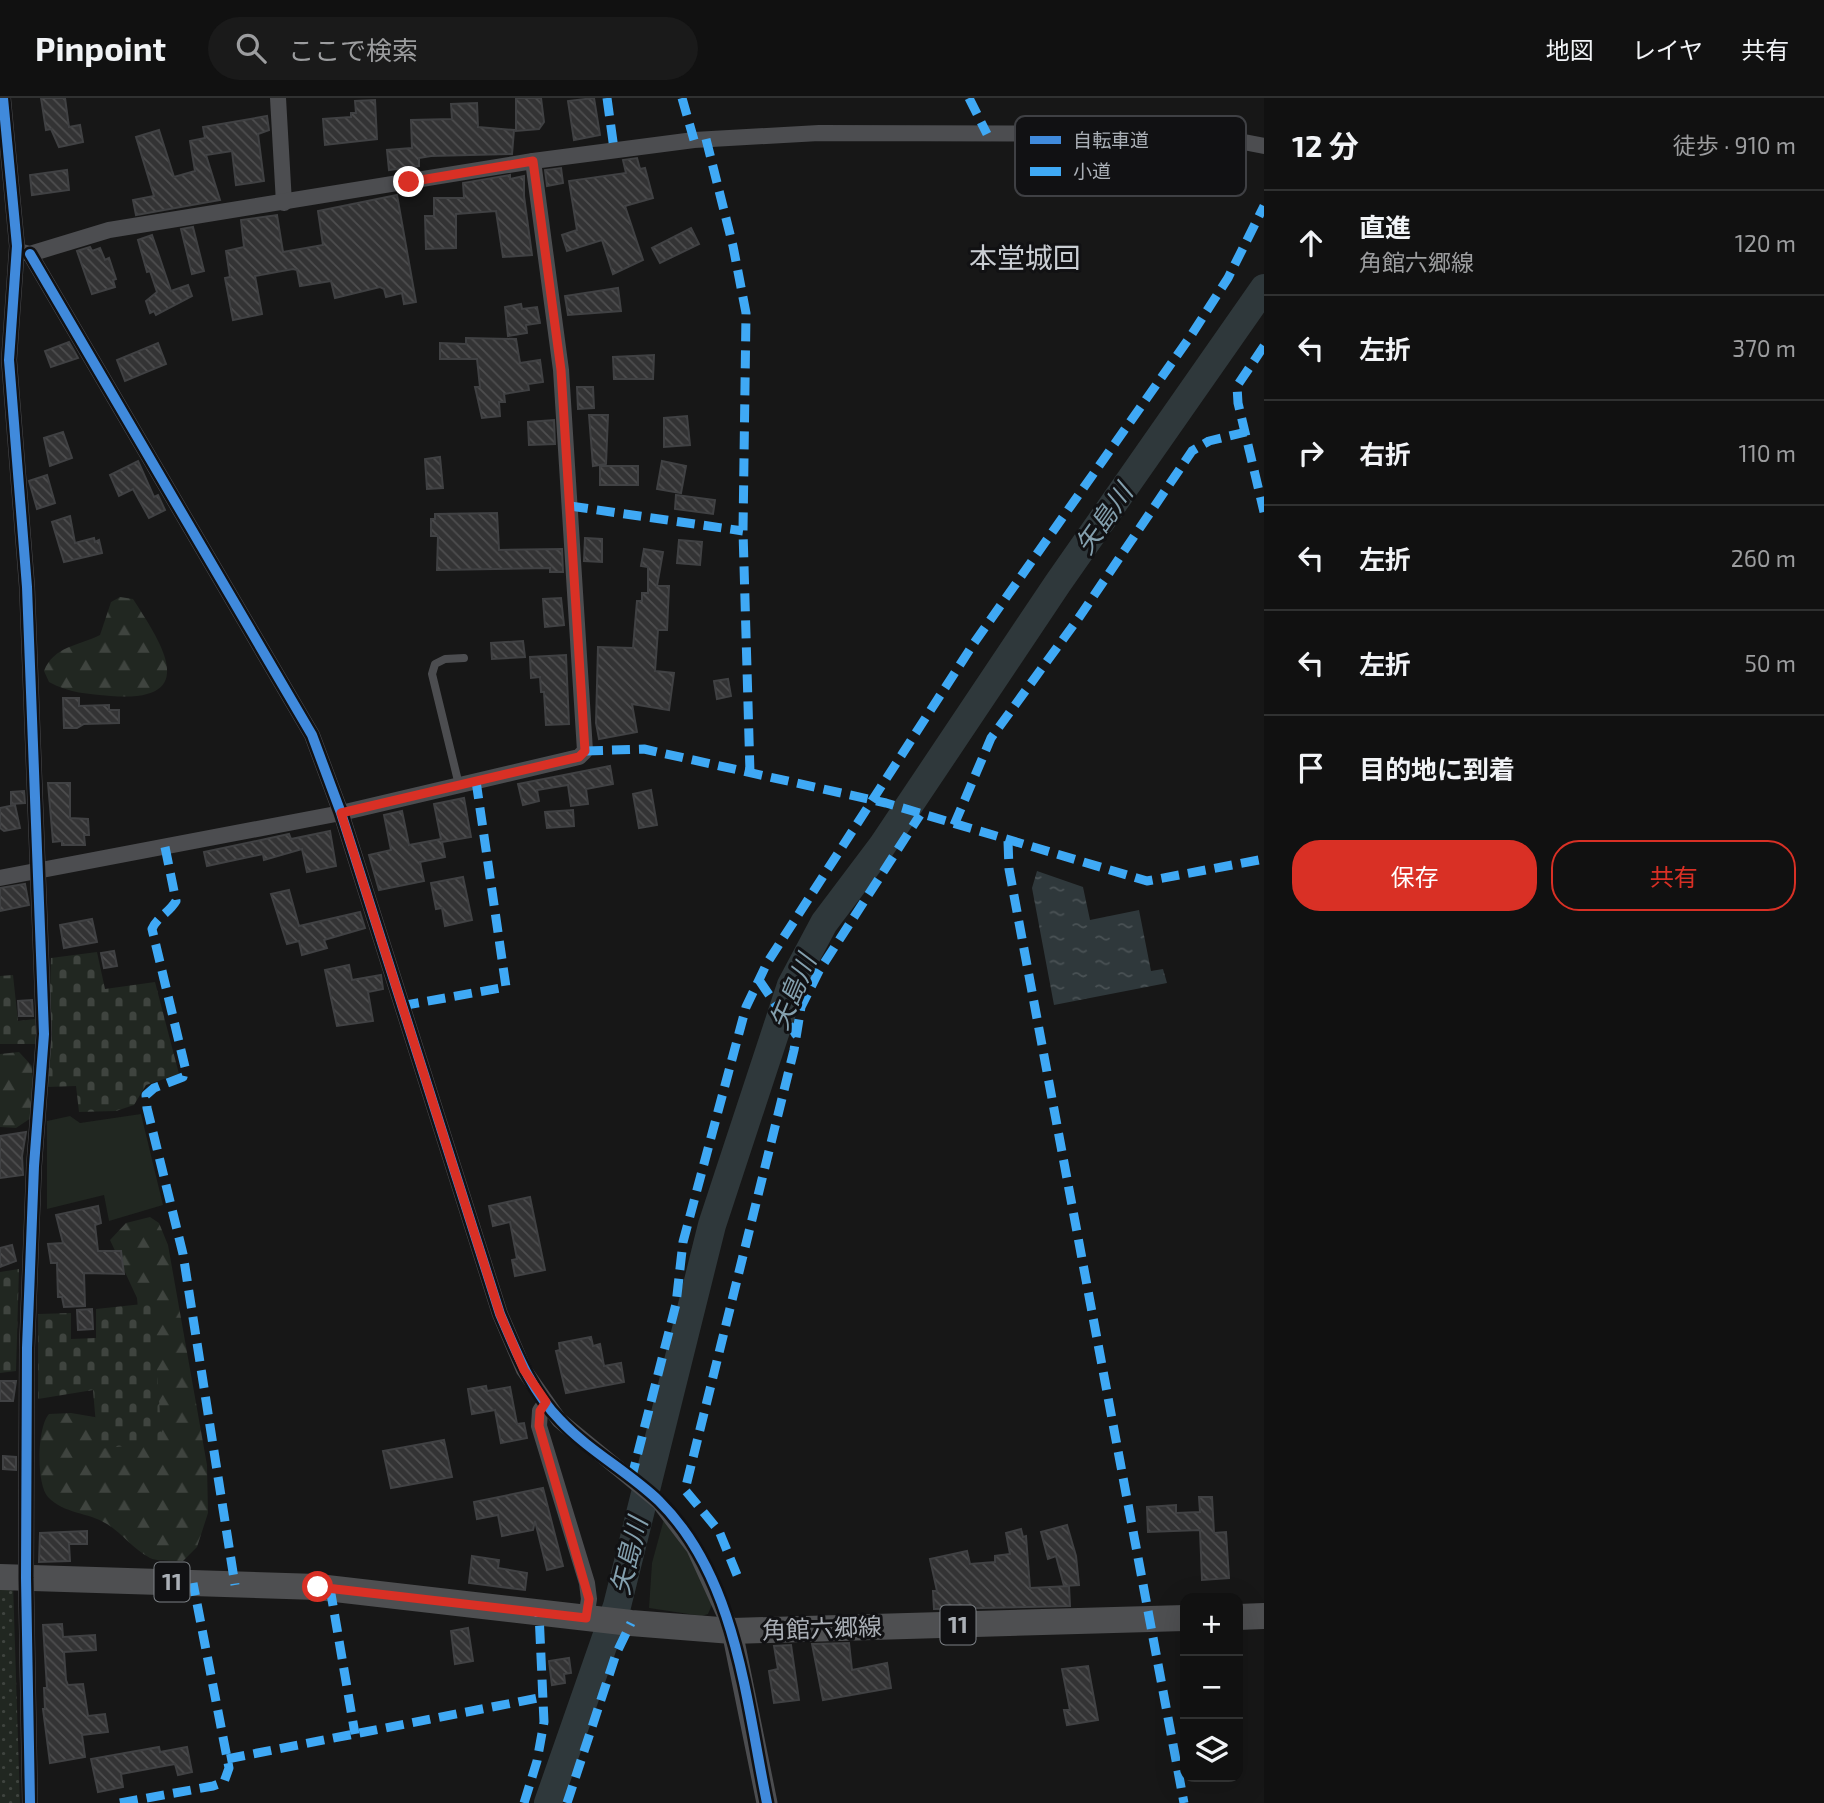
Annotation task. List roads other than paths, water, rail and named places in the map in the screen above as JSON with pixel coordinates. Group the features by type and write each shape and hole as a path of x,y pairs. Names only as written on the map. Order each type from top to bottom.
{"main road":[{"name":"角館六郷線","path":"13,1577 318,1587 624,1622 732,1631 1180,1618"},
{"path":"1243,1617 1264,1616"}],"street":[{"path":"3,98 5,170 23,252 312,735 341,813 500,1314 524,1370 559,1420 659,1502 694,1548 732,1631 766,1803"},
{"path":"278,98 284,203"},
{"path":"23,252 109,230 533,161 694,140 819,133 1015,134"},
{"path":"1246,143 1264,146"},
{"path":"0,877 341,813 579,757 585,751 561,370 533,161"},
{"path":"23,252 9,360 27,587 44,1034 34,1166 27,1348 13,1577 30,1803"},
{"path":"546,1402 540,1411 539,1426 587,1583 590,1618"}],"lane":[{"path":"459,785 432,674 435,664 445,659 464,658"}],"water":[{"path":"1037,871 1083,887 1090,920 1139,910 1151,971 1163,969 1167,983 1054,1005 1032,888"}],"waterway":[{"name":"矢島川","path":"548,1803 617,1606 712,1225 791,985 824,923 882,846 1058,583 1264,288"}],"district":[{"name":"本堂城回","path":"1025,258"}]}
